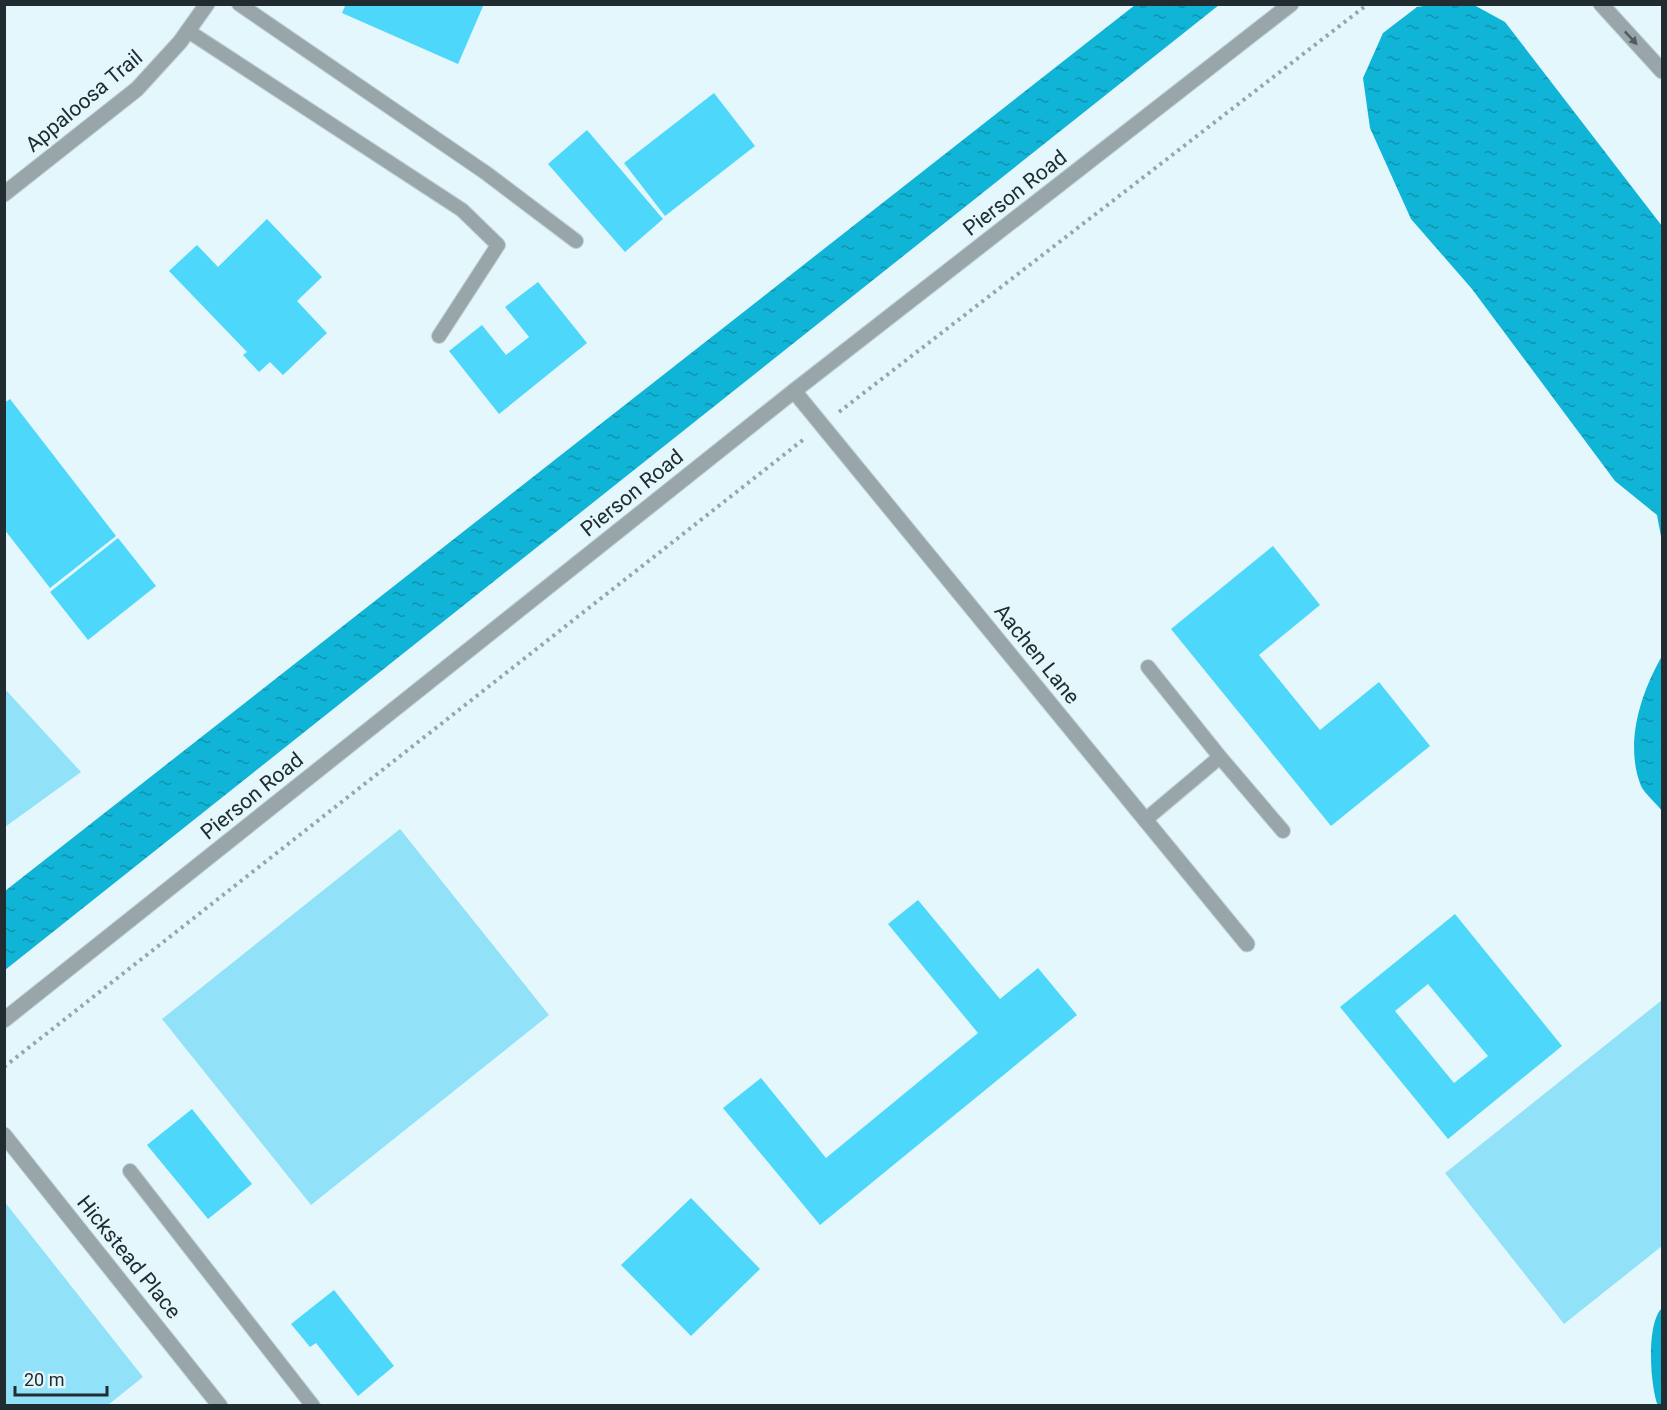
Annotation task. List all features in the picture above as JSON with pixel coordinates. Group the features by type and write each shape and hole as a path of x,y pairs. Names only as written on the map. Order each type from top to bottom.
{"street":[{"name":"Appaloosa Trail","path":"4,194 137,89 188,31 207,4"},
{"name":"Pierson Road","path":"4,1020 794,392 1291,4"},
{"path":"1601,4 1662,71"},
{"name":"Aachen Lane","path":"794,392 1247,944"},
{"name":"Hickstead Place","path":"4,1135 220,1406"}],"lane":[{"path":"239,4 486,173 576,241"},
{"path":"188,31 462,210 498,245 439,336"},
{"path":"1148,667 1283,831"},
{"path":"1145,820 1220,757"},
{"path":"130,1171 313,1406"}],"path":[{"path":"4,1067 821,425 1368,4"}],"shaded area":[{"path":"5,689 81,772 4,827"},
{"path":"400,829 549,1015 311,1205 162,1019"},
{"path":"1662,1000 1662,1246 1564,1324 1445,1173"},
{"path":"4,1201 143,1377 108,1405 5,1405"}],"water":[{"path":"1437,4 1474,5 1505,22 1662,226 1662,542 1657,515 1615,481 1472,289 1411,219 1370,128 1363,78 1383,33 1417,7"},
{"path":"1135,5 1219,5 5,970 5,891"},
{"path":"1662,656 1662,811 1641,786 1634,753 1637,719 1647,686"},
{"path":"1662,1308 1662,1405 1658,1406 1653,1384 1651,1355 1654,1327"}],"building":[{"path":"346,4 484,4 458,64 342,13"},
{"path":"714,93 755,146 665,216 624,163"},
{"path":"587,130 663,219 625,252 548,164"},
{"path":"267,219 322,277 297,301 327,333 283,375 270,362 259,372 243,355 247,352 169,271 197,245 218,267"},
{"path":"538,282 587,343 499,414 449,351 482,325 506,355 529,337 505,307"},
{"path":"10,399 116,536 50,588 4,529 4,403"},
{"path":"118,538 156,586 88,640 50,592"},
{"path":"1273,546 1320,605 1259,655 1320,730 1379,682 1430,746 1331,826 1171,629"},
{"path":"918,900 1000,999 1038,968 1077,1015 820,1225 723,1108 761,1078 826,1158 978,1033 888,924"},
{"path":"1455,914 1562,1046 1448,1139 1340,1007","holes":["1428,984 1488,1056 1454,1083 1395,1011"]},
{"path":"192,1109 252,1184 208,1219 147,1145"},
{"path":"691,1198 760,1269 691,1336 621,1265"},
{"path":"334,1290 394,1366 358,1396 316,1343 310,1347 291,1324"}]}
